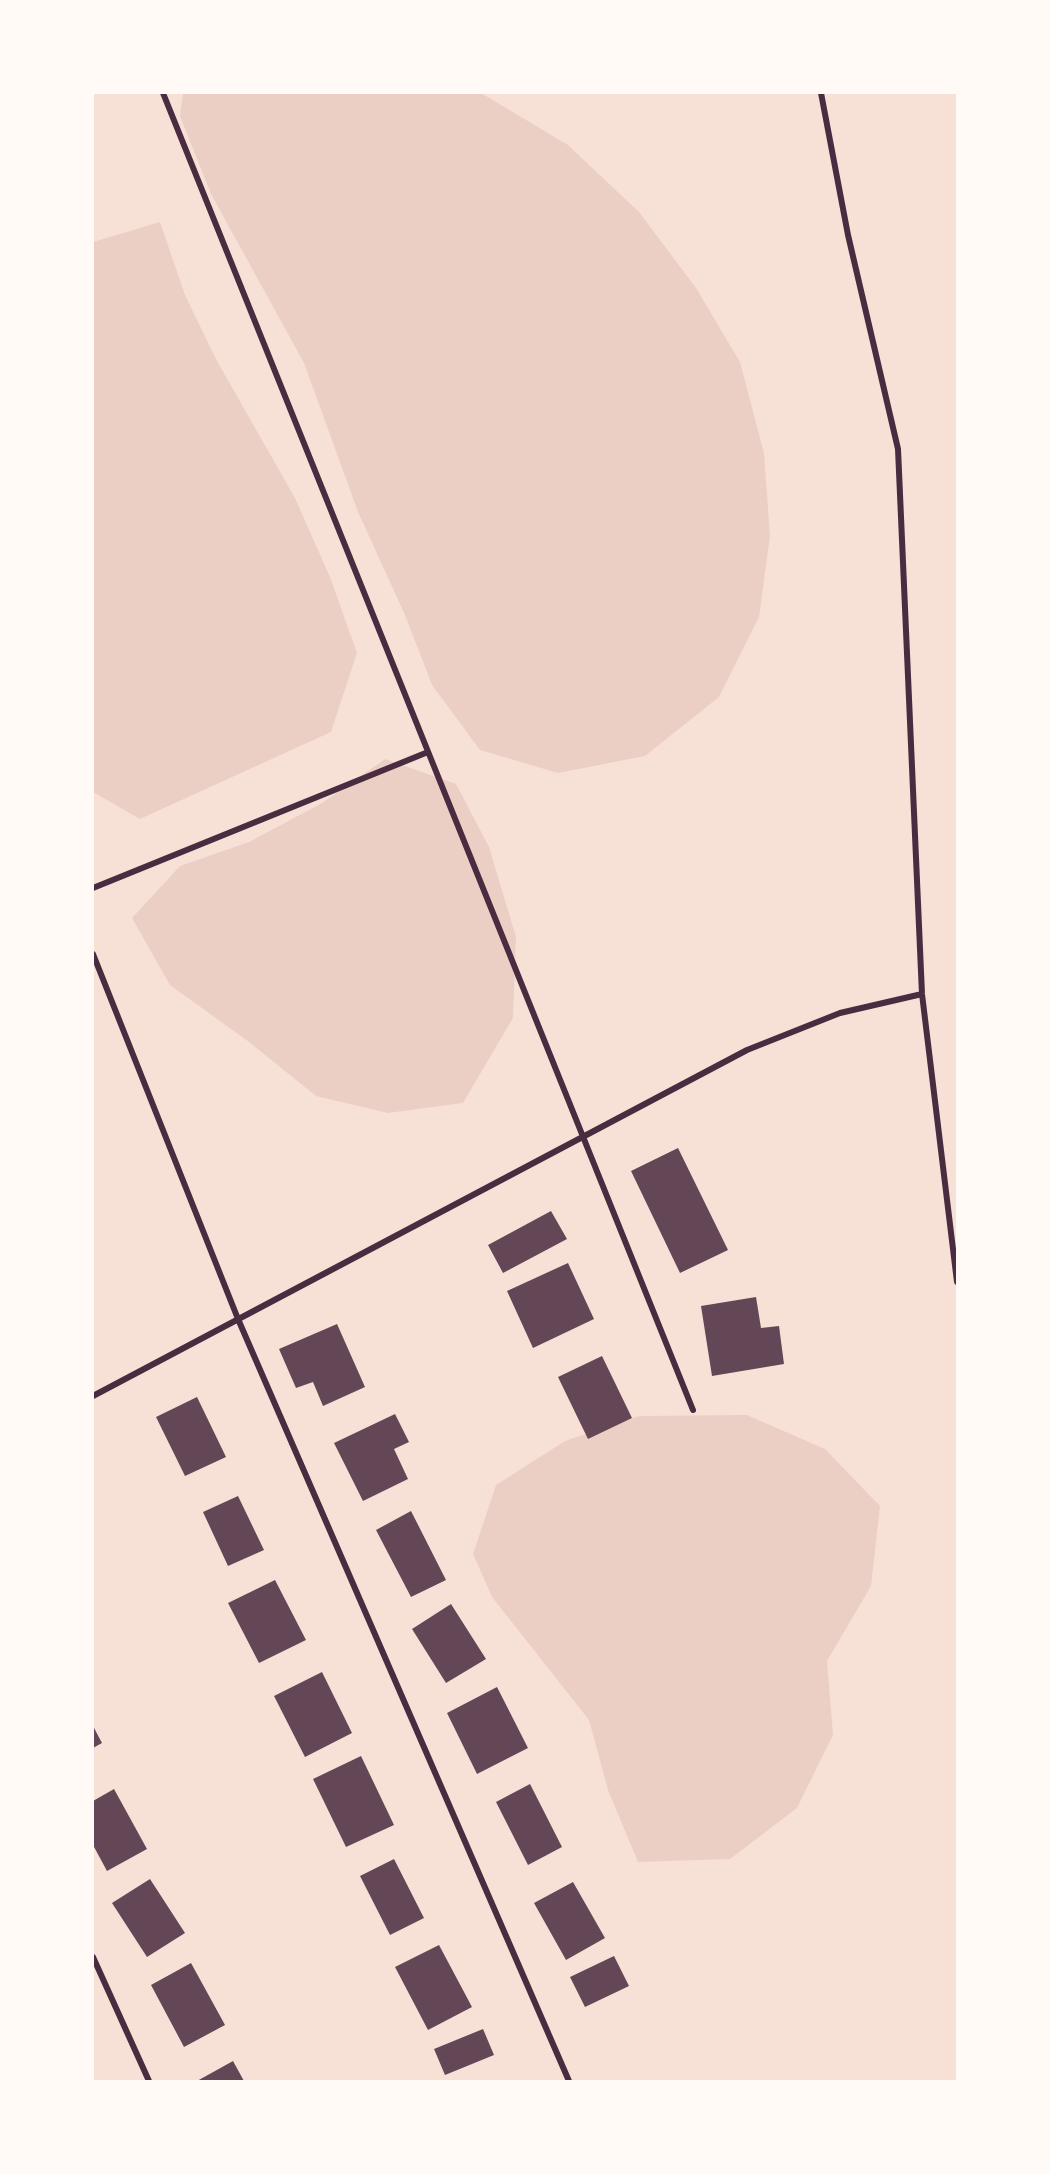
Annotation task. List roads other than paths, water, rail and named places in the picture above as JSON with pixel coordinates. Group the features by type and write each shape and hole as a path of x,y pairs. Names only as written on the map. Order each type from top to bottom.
{"street":[{"path":"163,93 693,1410"},
{"path":"821,93 848,234 898,449 922,994 957,1282"},
{"path":"93,888 428,752"},
{"path":"93,954 238,1319 569,2081"},
{"path":"93,1396 747,1050 840,1013 922,994"},
{"path":"93,1957 149,2081"}]}
